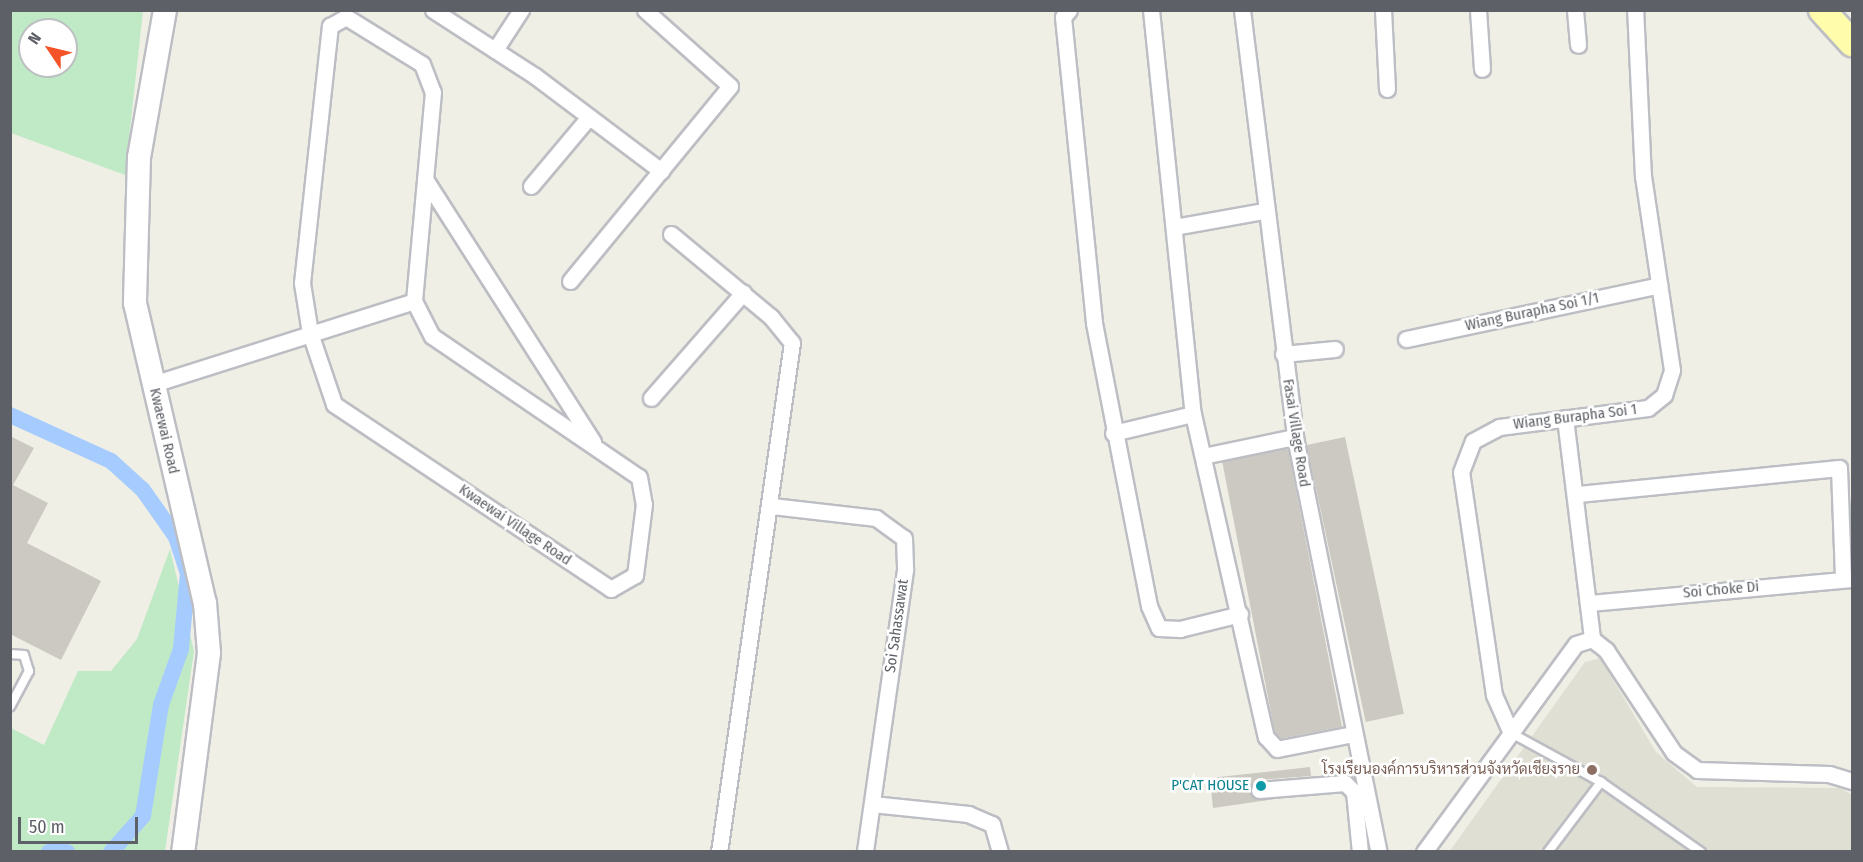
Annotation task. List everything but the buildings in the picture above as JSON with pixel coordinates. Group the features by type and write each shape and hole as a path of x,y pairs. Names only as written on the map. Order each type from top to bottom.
{"main road":[{"path":"1822,10 1852,43"}],"street":[{"name":"Kwaewai Road","path":"165,10 139,157 135,303 205,603 208,643 183,852"},
{"path":"433,10 495,50 661,171"},
{"path":"495,50 521,10"},
{"path":"570,281 730,86 645,10"},
{"path":"1069,10 1063,17 1094,323 1113,433 1149,606 1159,628 1180,629 1240,614"},
{"path":"1151,10 1193,414 1266,737 1277,749 1353,734"},
{"name":"Fasai Village Road","path":"1242,10 1264,211 1295,437 1353,734 1379,852"},
{"path":"1383,10 1387,89"},
{"path":"1478,10 1482,69"},
{"path":"1575,10 1578,45"},
{"name":"Wiang Burapha Soi 1","path":"1511,733 1494,695 1461,472 1473,441 1499,427 1648,408 1664,395 1672,370 1643,177 1635,10"},
{"name":"Kwaewai Village Road","path":"346,17 422,64 434,92 425,179 414,302 432,336 639,477 644,504 635,575 611,589 334,404 310,333 302,283 330,26 346,17"},
{"path":"531,186 589,117"},
{"name":"Kwaewai Village Road","path":"425,179 597,448"},
{"path":"1174,226 1264,211"},
{"path":"671,234 784,329 792,343 772,506 719,852"},
{"name":"Wiang Burapha Soi 1/1","path":"1406,339 1659,285"},
{"path":"651,398 743,293"},
{"path":"153,384 414,302"},
{"path":"1283,354 1335,349"},
{"path":"1113,433 1193,414"},
{"path":"1565,418 1578,494 1592,639 1606,650 1674,753 1696,770 1829,774 1852,781"},
{"path":"1203,456 1295,437"},
{"path":"1578,494 1839,468 1848,578"},
{"name":"Soi Sahassawat","path":"772,506 876,518 904,538 904,570 864,852"},
{"name":"Soi Choke Di","path":"1589,603 1848,578"},
{"path":"1424,852 1576,644 1592,639"},
{"path":"1259,790 1345,783 1354,792 1360,852"},
{"path":"872,804 968,814 992,824 1000,852"}],"lane":[{"path":"10,654 24,655 29,671 10,706"},
{"path":"1511,733 1601,782 1701,852"},
{"path":"1548,852 1601,782"}],"shaded area":[{"name":"โรงเรียนองค์การบริหารส่วนจังหวัดเชียงราย","path":"1600,658 1656,752 1697,787 1840,788 1852,795 1852,851 1449,852 1585,662"}],"green space":[{"path":"10,11 143,11 125,175 11,133"},
{"path":"170,549 194,651 165,851 11,851 11,728 44,745 78,671 111,671 137,639"}],"waterway":[{"path":"10,415 111,461 143,490 176,537 188,573 181,649 161,705 143,816 111,852"},
{"path":"49,852 67,852"}],"place":[{"name":"โรงเรียนองค์การบริหารส่วนจังหวัดเชียงราย","path":"1592,770"},
{"name":"P'CAT HOUSE","path":"1261,786"}]}
